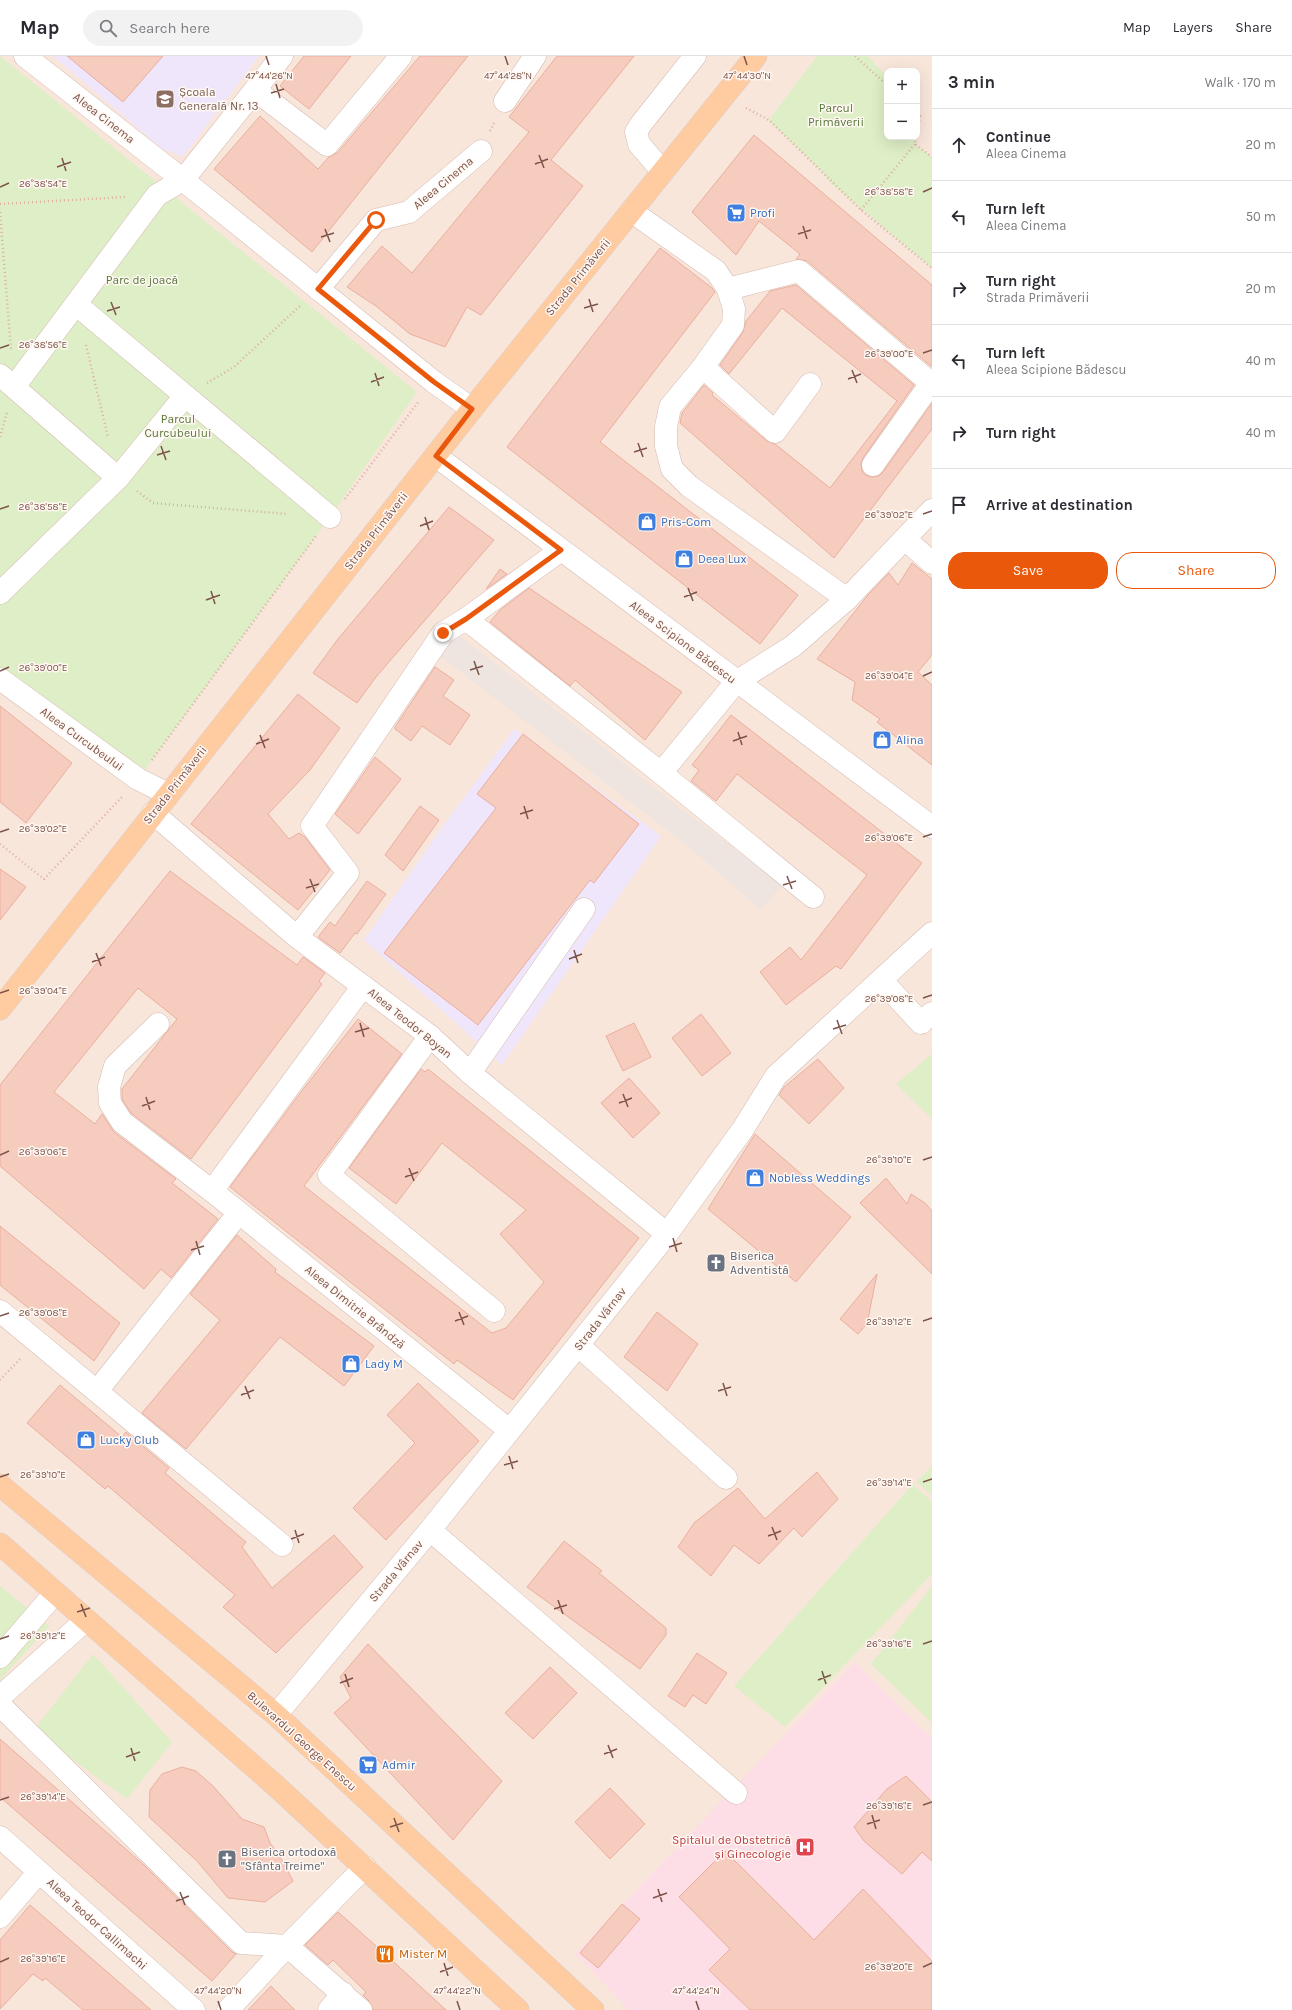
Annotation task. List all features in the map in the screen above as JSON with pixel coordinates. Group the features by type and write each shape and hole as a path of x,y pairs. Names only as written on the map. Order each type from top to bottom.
{"main road":[{"name":"Strada Primăverii","path":"0,1009 472,409 756,56"},
{"name":"Bulevardul George Enescu","path":"0,1485 276,1716 593,2010"},
{"path":"0,1544 276,1786 518,2010"}],"street":[{"name":"Aleea Cinema","path":"25,56 183,180 434,382 472,409"},
{"path":"118,478 7,381 76,305 157,195 183,180 282,56"},
{"path":"255,90 327,145 401,56"},
{"path":"505,101 534,56"},
{"path":"663,172 639,144 636,132 696,56"},
{"name":"Aleea Cinema","path":"318,289 376,220 409,212 481,151"},
{"path":"631,211 716,271 728,289 734,309 733,325 704,367 670,407 666,427 666,446 672,469 689,486 847,598"},
{"path":"728,289 800,271 931,383 873,465"},
{"path":"76,305 330,517"},
{"path":"704,367 775,432 810,384"},
{"path":"0,593 118,478 185,396"},
{"name":"Aleea Scipione Bădescu","path":"436,456 736,682 932,827"},
{"path":"661,773 736,682 793,646 847,598 932,510"},
{"path":"905,539 932,563"},
{"path":"297,937 348,873 312,826 443,633 466,619 561,550"},
{"path":"466,619 661,773 813,897"},
{"name":"Aleea Curcubeului","path":"0,679 138,779 168,794"},
{"name":"Aleea Teodor Boyan","path":"153,813 297,937 430,1036 470,1073 667,1234"},
{"path":"470,1073 584,908"},
{"name":"Strada Vârnav","path":"276,1716 430,1530 509,1430 579,1346 667,1234 743,1129 776,1076 882,981 932,933"},
{"path":"882,981 921,1023 932,1014"},
{"path":"212,1191 364,986"},
{"name":"Aleea Dimitrie Brândză","path":"158,1024 115,1066 108,1087 110,1103 122,1122 212,1191 238,1214 509,1430"},
{"path":"430,1036 329,1176 494,1311"},
{"path":"97,1391 238,1214"},
{"path":"0,1311 282,1545"},
{"path":"579,1346 726,1478"},
{"path":"430,1530 736,1793"},
{"path":"0,1656 55,1593"},
{"path":"0,1697 86,1620"},
{"path":"0,1705 241,1943 287,1946 361,2010"},
{"name":"Aleea Teodor Callimachi","path":"0,1837 194,2010"},
{"path":"228,2010 287,1946 365,1867"},
{"path":"0,1917 39,1872"},
{"path":"329,2010 343,1993"}],"path":[{"path":"855,56 884,82"},
{"path":"724,96 769,120 861,210 932,268"},
{"path":"481,151 505,101"},
{"path":"861,210 915,144 916,140"},
{"path":"915,144 932,157"},
{"path":"0,204 157,195"},
{"path":"0,212 7,381"},
{"path":"185,396 234,367 318,289"},
{"path":"86,342 109,440"},
{"path":"0,844 44,879 138,779 330,517 434,382"},
{"path":"118,478 153,503 330,517"},
{"path":"0,1380 37,1341"}],"shaded area":[{"path":"0,56 932,56 932,2010 0,2010"},
{"name":"Școala Generală Nr. 13","path":"53,56 259,56 183,157 161,148"},
{"path":"457,634 782,885 761,910 684,843 441,657"},
{"path":"514,729 661,836 502,1065 364,940 431,843"},
{"name":"Spitalul de Obstetrică și Ginecologie","path":"855,1662 932,1739 932,2010 629,2010 575,1954"}],"green space":[{"name":"Parcul Curcubeului","path":"0,56 417,392 330,517 138,779 0,670"},
{"name":"Parcul Primăverii","path":"817,56 868,56 884,74 884,140 916,140 915,144 932,157 932,268 827,180 828,178 769,120"},
{"path":"932,1054 932,1119 896,1084"},
{"path":"932,1466 932,1496 916,1482"},
{"path":"913,1484 932,1502 932,1574 785,1727 734,1686"},
{"path":"0,1586 49,1626 0,1680"},
{"path":"932,1586 932,1723 871,1664"},
{"path":"93,1654 172,1742 127,1799 33,1731"}],"building":[{"path":"67,56 163,56 123,102"},
{"path":"304,56 351,56 309,109 280,86"},
{"path":"420,56 468,56 312,252 214,169 260,116 318,169 329,157 337,153"},
{"path":"557,56 634,56 551,160 583,186 481,315 467,307 445,347 410,334 376,306 347,287 382,246 412,273 529,132 509,117"},
{"path":"754,135 932,285 932,367 807,261 796,259 800,254 759,221 736,255 692,212"},
{"path":"660,248 712,288 715,292 600,442 798,595 760,644 507,447"},
{"path":"796,285 914,385 863,458 861,464 862,471 865,475 872,477 879,476 883,472 932,403 932,429 834,558 680,423 682,413 704,385 713,393 712,395 767,441 775,444 830,488 897,401 782,308 729,374 720,365 743,332 746,321 770,291"},
{"path":"449,507 494,540 376,677 357,703 313,673 338,639"},
{"path":"912,563 932,579 932,655 918,672 932,685 932,765 877,722 880,719 852,700 855,682 817,659 868,595 889,573 898,585"},
{"path":"500,569 507,574 486,589"},
{"path":"529,588 682,692 645,740 575,680 570,686 490,622 500,610"},
{"path":"435,667 454,680 443,696 470,715 450,745 422,726 411,741 395,729"},
{"path":"298,694 340,728 310,770 268,814 289,839 299,833 305,837 330,870 298,910 191,824"},
{"path":"0,706 72,763 26,823 0,802"},
{"path":"731,715 922,863 841,969 836,966 786,1005 760,972 790,947 801,960 867,875 737,774 716,801 691,781 699,770 692,765"},
{"path":"523,734 639,824 594,883 590,880 478,1025 384,953 496,808 477,794"},
{"path":"375,757 401,779 358,834 335,814"},
{"path":"420,806 439,820 403,871 385,855"},
{"path":"0,869 26,887 0,920"},
{"path":"170,871 297,965 303,957 325,973 319,981 322,984 191,1159 131,1113 122,1099 122,1089 177,1019 138,988 54,1092 95,1124 102,1114 114,1132 176,1179 172,1183 218,1219 171,1278 161,1269 144,1289 0,1166 0,1085"},
{"path":"367,881 386,894 357,934 355,933 340,953 318,937 330,922 335,926"},
{"path":"701,1014 731,1053 702,1076 672,1038"},
{"path":"358,1019 402,1054 304,1186 492,1333 506,1328 544,1282 500,1234 526,1210 442,1143 396,1204 349,1168 421,1069 425,1072 428,1069 639,1238 513,1400 457,1360 454,1364 230,1187"},
{"path":"634,1023 651,1057 623,1071 606,1036"},
{"path":"818,1059 844,1088 809,1124 779,1095 784,1087"},
{"path":"629,1078 660,1113 633,1138 601,1103"},
{"path":"755,1134 851,1217 796,1282 708,1209"},
{"path":"886,1178 907,1204 911,1194 925,1203 932,1211 932,1274 860,1203"},
{"path":"0,1226 120,1323 94,1361 0,1285"},
{"path":"237,1235 276,1269 275,1272 374,1346 344,1386 280,1337 186,1449 142,1413 220,1320 190,1294"},
{"path":"877,1274 867,1324 858,1334 840,1319"},
{"path":"657,1312 698,1344 667,1391 624,1357"},
{"path":"418,1383 479,1441 386,1540 353,1508 415,1443 387,1415"},
{"path":"60,1385 122,1437 126,1432 169,1468 165,1473 246,1542 242,1547 272,1588 334,1535 363,1567 276,1653 223,1607 235,1595 108,1486 105,1489 27,1423"},
{"path":"817,1472 838,1499 802,1537 794,1528 759,1564 734,1545 711,1576 678,1547 694,1523 738,1488 765,1519"},
{"path":"564,1541 602,1571 599,1573 666,1628 666,1635 640,1669 527,1587"},
{"path":"368,1644 502,1781 453,1840 334,1713 351,1698 340,1677"},
{"path":"697,1653 727,1673 706,1704 693,1695 685,1707 668,1696"},
{"path":"550,1667 577,1693 533,1739 505,1713"},
{"path":"0,1739 145,1866 232,1952 236,1954 212,1981 0,1797"},
{"path":"182,1767 196,1771 213,1786 242,1819 264,1827 270,1843 280,1856 293,1881 265,1902 228,1898 197,1861 149,1817 150,1790 162,1774"},
{"path":"906,1776 932,1802 932,1861 922,1852 902,1874 864,1841 854,1827 887,1789"},
{"path":"610,1788 645,1824 610,1859 575,1822"},
{"path":"725,1851 814,1940 863,1889 932,1961 932,2010 750,2010 709,1970 730,1949 679,1897"},
{"path":"622,1904 640,1919 598,1968 580,1953"},
{"path":"30,1905 151,2010 83,2010 45,1978 43,1981 33,1974 0,2009 0,1940"},
{"path":"338,1912 446,2010 373,2010 369,2001 363,1995 366,1992 333,1960 328,1965 305,1945"},
{"path":"271,1986 295,2010 248,2010"}],"place":[{"name":"Școala Generală Nr. 13","path":"165,99"},
{"name":"Profi","path":"736,213"},
{"name":"Pris-Com","path":"647,522"},
{"name":"Deea Lux","path":"684,559"},
{"name":"Alina","path":"882,740"},
{"name":"Nobless Weddings","path":"755,1178"},
{"name":"Biserica Adventistă","path":"716,1263"},
{"name":"Lady M","path":"351,1364"},
{"name":"Lucky Club","path":"86,1440"},
{"name":"Admir","path":"368,1765"},
{"name":"Spitalul de Obstetrică și Ginecologie","path":"805,1847"},
{"name":"Biserica ortodoxă \"Sfânta Treime\"","path":"227,1859"},
{"name":"Mister M","path":"385,1954"}],"route":[{"path":"376,220 318,289 434,382 472,409 436,456 561,550 466,619 443,633"}],"park label":[{"name":"Parc de joacă","path":"142,280"}]}
